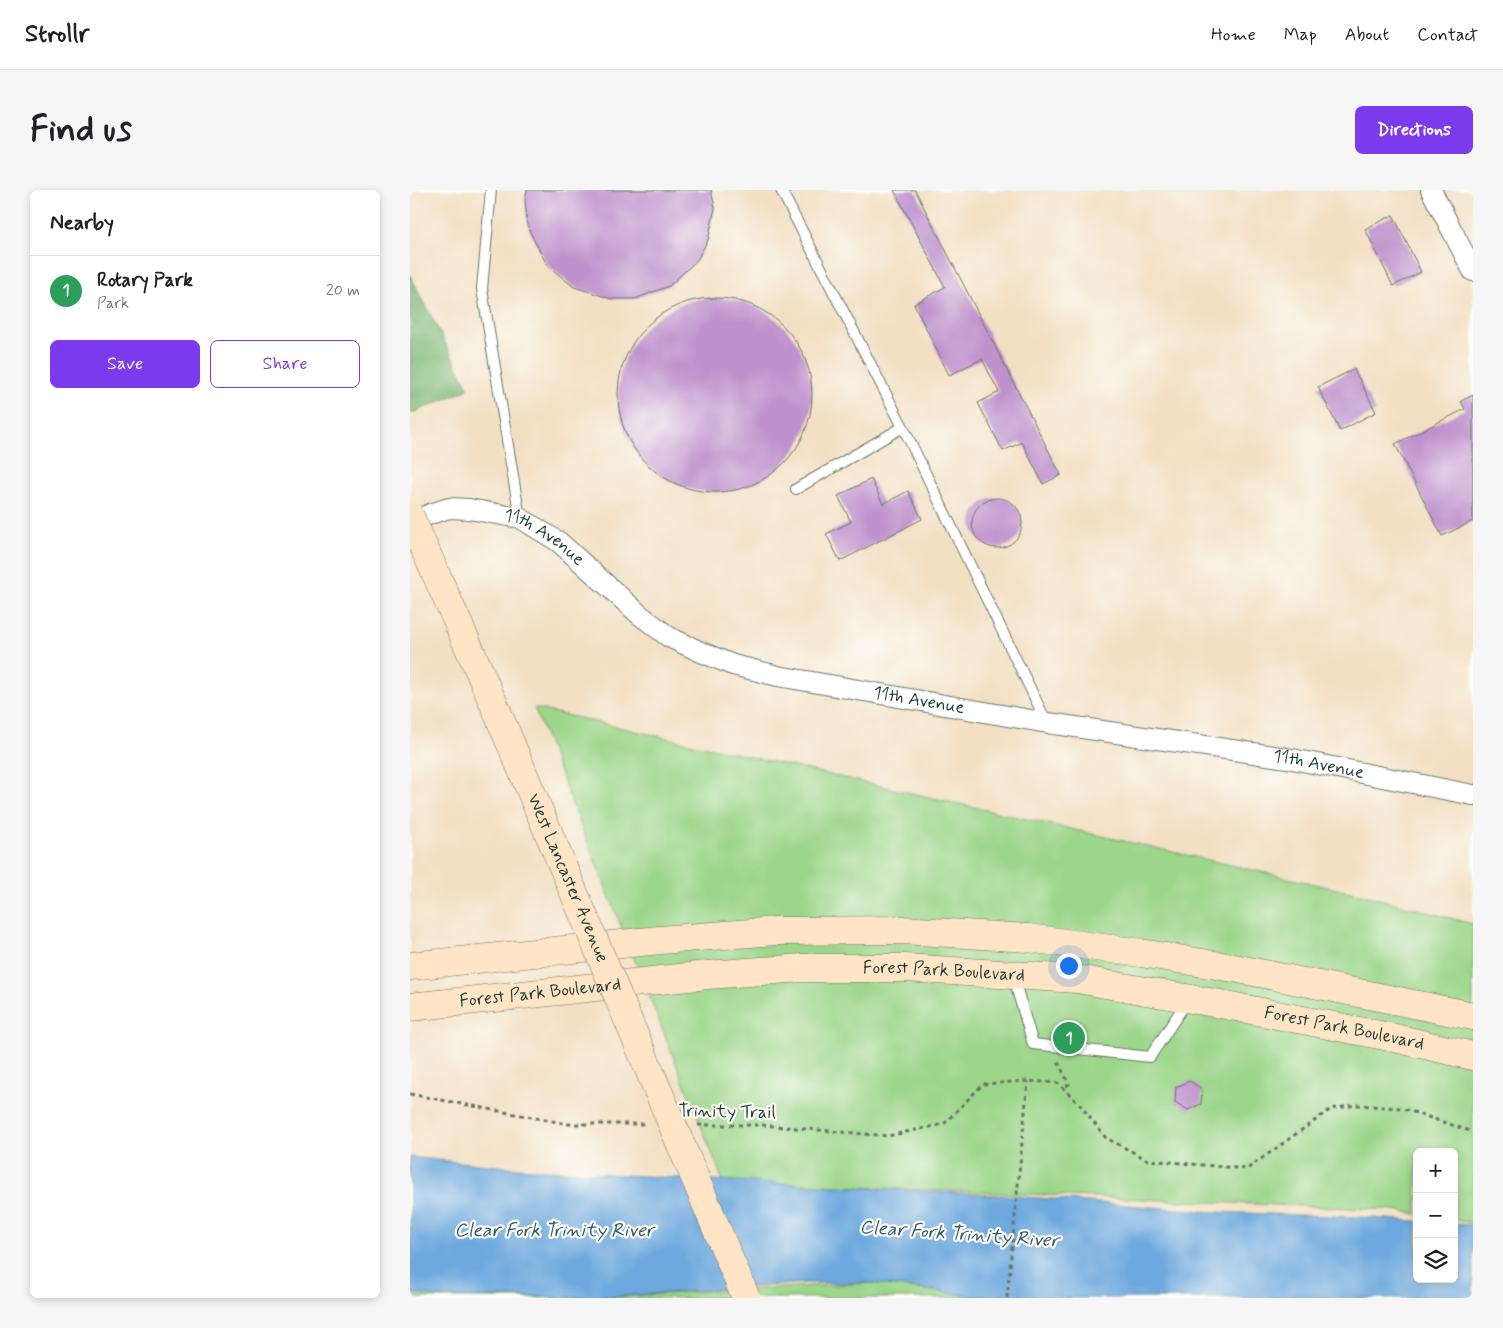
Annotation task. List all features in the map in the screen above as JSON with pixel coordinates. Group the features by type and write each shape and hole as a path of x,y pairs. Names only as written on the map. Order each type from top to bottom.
{"main road":[{"name":"West Lancaster Avenue","path":"410,516 490,695 746,1298"},
{"path":"410,966 660,940 776,931 902,930 1028,938 1141,953 1224,966 1473,1016"},
{"name":"Forest Park Boulevard","path":"410,1006 707,975 803,968 905,968 1076,979 1189,998 1395,1038 1473,1056"}],"street":[{"path":"1431,190 1473,271"},
{"name":"11th Avenue","path":"410,523 449,508 486,511 520,518 559,542 640,615 669,637 725,662 778,676 1048,724 1287,758 1473,795"}],"lane":[{"path":"491,190 482,289 520,518"},
{"path":"781,190 903,427 1048,724"},
{"path":"796,489 903,427"},
{"path":"1013,975 1033,1044 1150,1057 1189,998"}],"path":[{"path":"1051,1046 1069,1084 1063,1089 1080,1105 1106,1138 1148,1160 1247,1169 1331,1109 1356,1105 1401,1108 1473,1132"},
{"path":"1007,1298 1028,1081"},
{"name":"Trinity Trail","path":"694,1125 761,1125 888,1136 944,1124 983,1084 1028,1081 1058,1084 1063,1089"},
{"name":"Trinity Trail","path":"410,1094 568,1124 655,1124"}],"green space":[{"path":"410,275 469,389 410,414"},
{"path":"534,708 1368,896 1473,924 1473,1223 1458,1221 1458,1148 1413,1148 1413,1213 1394,1210 723,1181"},
{"path":"871,1283 989,1298 410,1298 410,1293 438,1297 607,1297"}],"water":[{"name":"Clear Fork Trinity River","path":"410,1157 517,1168 624,1175 1013,1196 1215,1212 1413,1221 1413,1283 1458,1283 1458,1224 1473,1225 1473,1298 989,1298 871,1283 808,1283 607,1297 438,1297 410,1293"}],"building":[{"path":"527,190 711,190 715,208 708,240 697,260 669,286 635,299 612,299 574,287 547,265 530,232 525,200"},
{"path":"894,190 915,190 1061,475 1043,484 1022,442 1003,451 978,403 999,392 982,359 949,375 914,304 945,287"},
{"path":"1393,215 1421,272 1393,286 1365,229"},
{"path":"715,298 734,300 761,310 776,320 790,334 804,358 810,376 812,395 810,414 800,441 790,456 776,470 752,484 734,490 715,492 696,490 669,480 654,470 640,456 626,432 620,414 618,395 620,376 630,349 640,334 654,320 678,306 696,300"},
{"path":"1354,369 1376,412 1340,431 1318,387"},
{"path":"1473,395 1473,521 1442,536 1395,444 1465,409 1461,401"},
{"path":"871,479 883,504 908,491 922,519 840,561 826,534 851,522 838,496"},
{"path":"992,498 1002,498 1015,505 1022,518 1022,528 1015,541 1002,548 992,548 983,544 976,537 972,528 972,518 976,509 983,502"},
{"path":"1190,1081 1202,1089 1201,1104 1188,1110 1175,1102 1176,1087"}],"place":[{"name":"Rotary Park","path":"1069,1038"}]}
